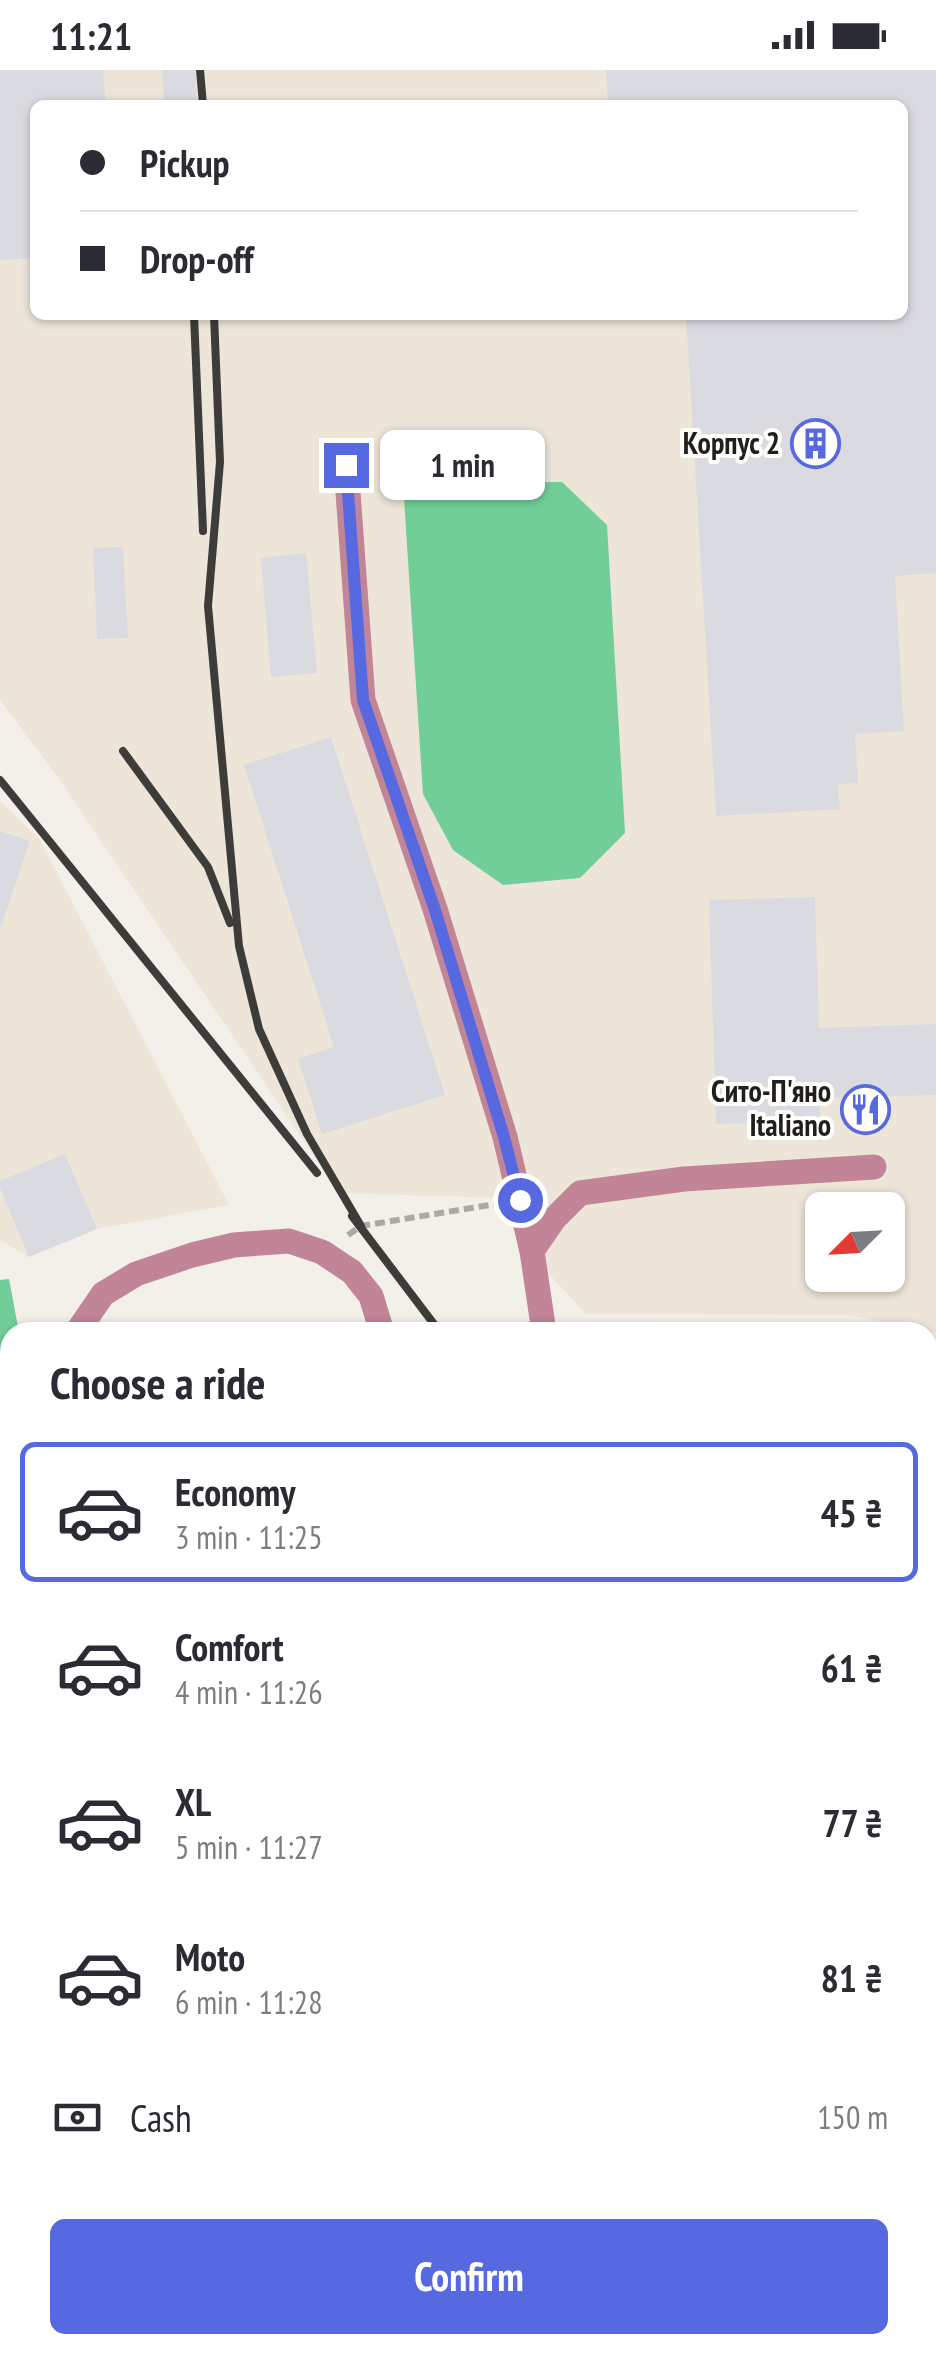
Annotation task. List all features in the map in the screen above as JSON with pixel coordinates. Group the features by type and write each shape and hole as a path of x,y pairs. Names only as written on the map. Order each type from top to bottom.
{"lane":[{"path":"346,465 363,700 435,910 504,1137 532,1251 543,1322"},
{"path":"532,1251 580,1193 684,1179 874,1167"},
{"path":"85,1322 103,1294 136,1274 234,1245 289,1242 322,1252 352,1272 371,1296 379,1322"}],"path":[{"path":"322,1252 361,1226 520,1200"}],"shaded area":[{"path":"0,70 936,70 936,1322 883,1322 850,1315 586,1314 549,1274 536,1199 339,1193 59,779 0,700"},
{"path":"0,801 40,840 229,1205 97,1229 29,1257 0,1240"}],"green space":[{"path":"562,482 607,525 625,833 580,878 503,885 453,850 423,794 404,498 438,483"},
{"path":"9,1279 17,1322 0,1322 0,1280"}],"building":[{"path":"0,70 103,70 106,100 30,100 30,258 0,260"},
{"path":"162,70 195,70 197,100 164,100"},
{"name":"Корпус 2","path":"606,70 936,70 936,573 895,576 904,731 855,734 858,783 838,784 840,809 716,816 686,320 908,320 908,100 608,100"},
{"path":"123,547 128,638 97,639 93,548"},
{"path":"306,553 317,673 271,677 261,558"},
{"path":"331,737 445,1095 322,1134 298,1059 334,1047 244,765"},
{"path":"0,831 30,841 1,927 0,926"},
{"path":"815,897 819,1028 936,1024 936,1095 819,1098 820,1121 716,1124 709,900"},
{"path":"65,1154 97,1229 29,1257 0,1181"}],"railway":[{"path":"200,70 203,100"},
{"path":"194,320 203,531"},
{"path":"214,320 220,462 208,606 239,946 259,1029 307,1134 361,1226"},
{"path":"123,751 208,867 230,923"},
{"path":"0,780 317,1173"},
{"path":"352,1216 432,1322"}],"place":[{"name":"Корпус 2","path":"815,444"},
{"name":"Сито-П'яно Italiano","path":"866,1109"}],"route":[{"path":"346,465 363,700 435,910 520,1200"}]}
